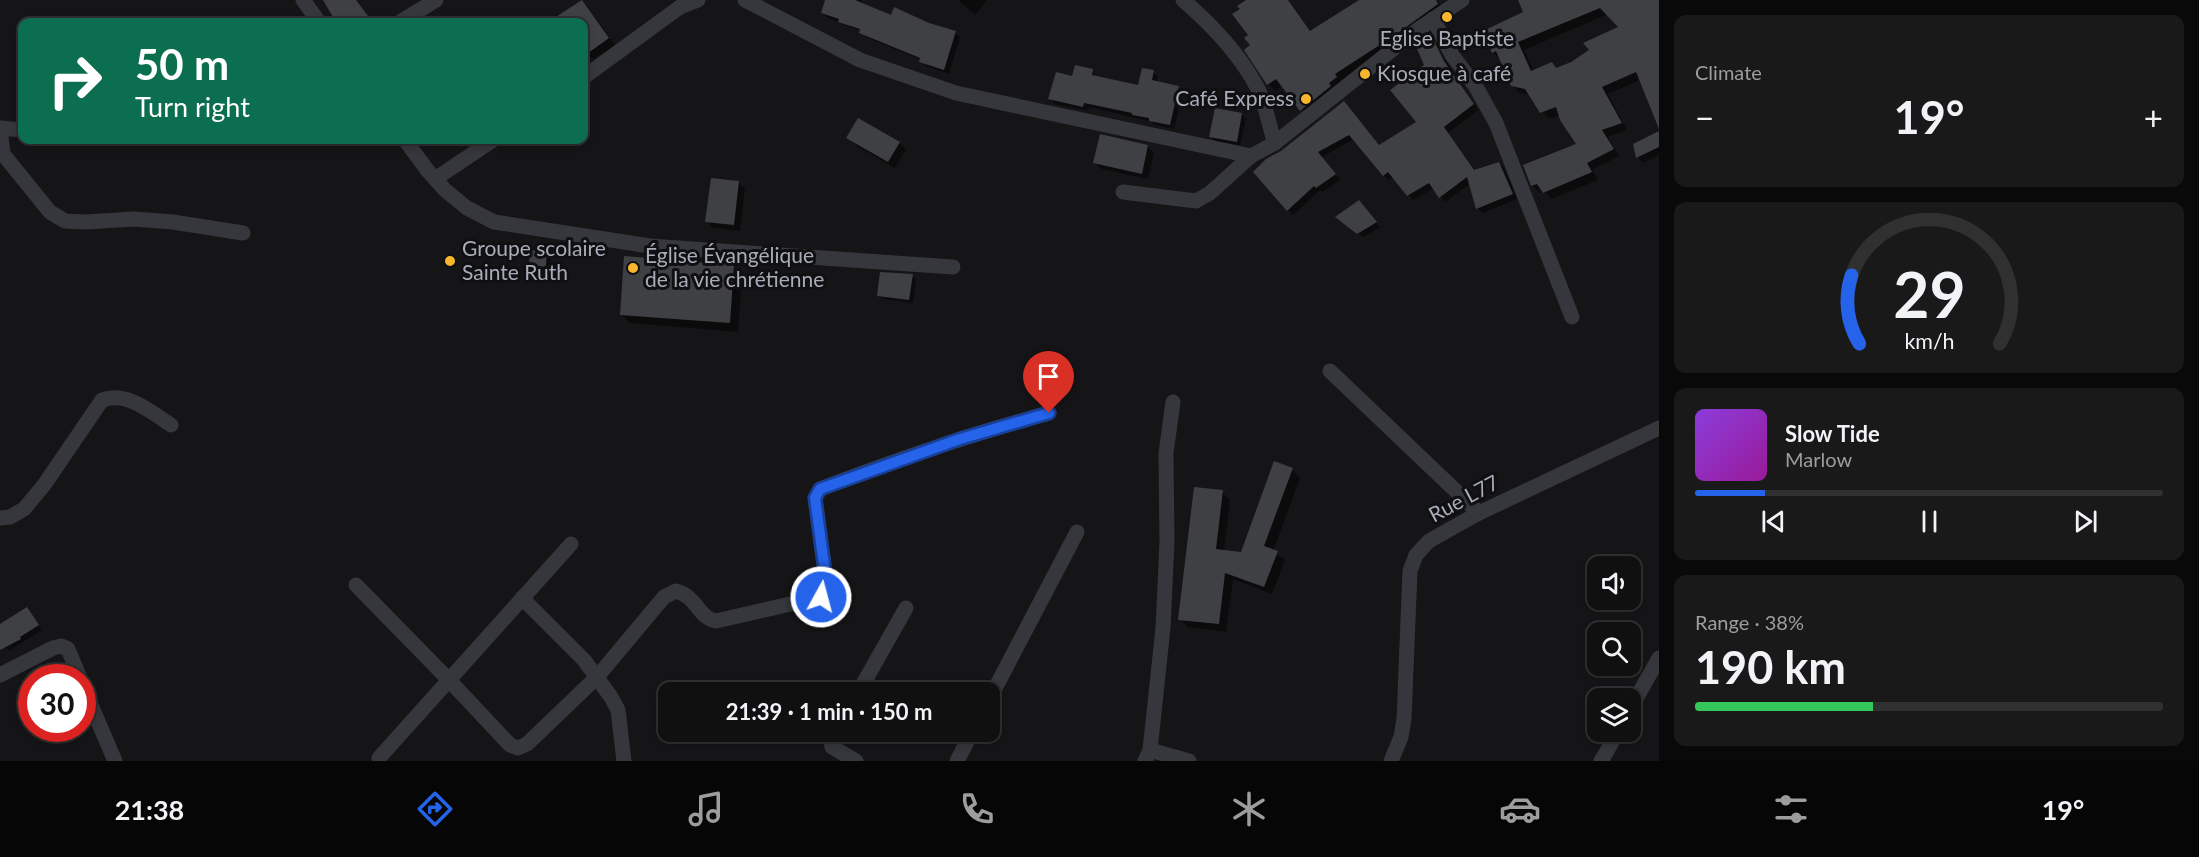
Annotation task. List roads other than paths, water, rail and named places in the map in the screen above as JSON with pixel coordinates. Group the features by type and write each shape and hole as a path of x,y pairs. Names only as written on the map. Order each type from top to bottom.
{"street":[{"path":"303,0 316,18"},
{"path":"407,18 436,0"},
{"path":"588,74 680,7 698,0"},
{"path":"745,0 860,60 956,93 1251,156"},
{"path":"1183,0 1234,52 1258,91 1275,143"},
{"path":"1123,192 1196,201 1210,193 1251,156 1275,143 1433,19 1462,0"},
{"path":"1433,19 1452,55 1476,87 1496,123 1572,317"},
{"path":"18,130 0,128 3,154 50,212 65,220 85,222 134,219 173,222 243,233"},
{"path":"408,144 435,179 467,208 494,222 650,246 953,267"},
{"path":"435,179 487,144"},
{"path":"1330,371 1479,513"},
{"path":"0,518 10,517 24,509 44,485 102,400 111,396 136,402 171,425"},
{"path":"1173,402 1166,453 1167,542 1163,628 1148,755 1189,761"},
{"path":"356,585 510,745 519,748 597,678 664,597 676,591 687,594 710,620 716,621 821,597 825,594 827,587 815,498 820,489 960,439 1049,413"},
{"name":"Rue L77","path":"1391,761 1401,737 1404,719 1410,571 1416,555 1429,541 1479,513 1659,428"},
{"path":"998,682 1077,532"},
{"path":"379,758 571,544"},
{"path":"522,598 584,660 611,696 618,710 624,761"},
{"path":"864,682 906,608"},
{"path":"22,664 61,646 68,649 74,664"},
{"path":"1641,690 1659,658"},
{"path":"0,675 18,666"},
{"path":"96,717 115,761"},
{"path":"831,742 832,747 856,761"},
{"path":"957,761 967,742"},
{"path":"1601,761 1612,742"}],"place":[{"name":"Eglise Baptiste","path":"1447,17"},
{"name":"Kiosque à café","path":"1365,74"},
{"name":"Café Express","path":"1306,99"},
{"name":"Groupe scolaire Sainte Ruth","path":"450,261"},
{"name":"Église Évangélique de la vie chrétienne","path":"633,268"}]}
